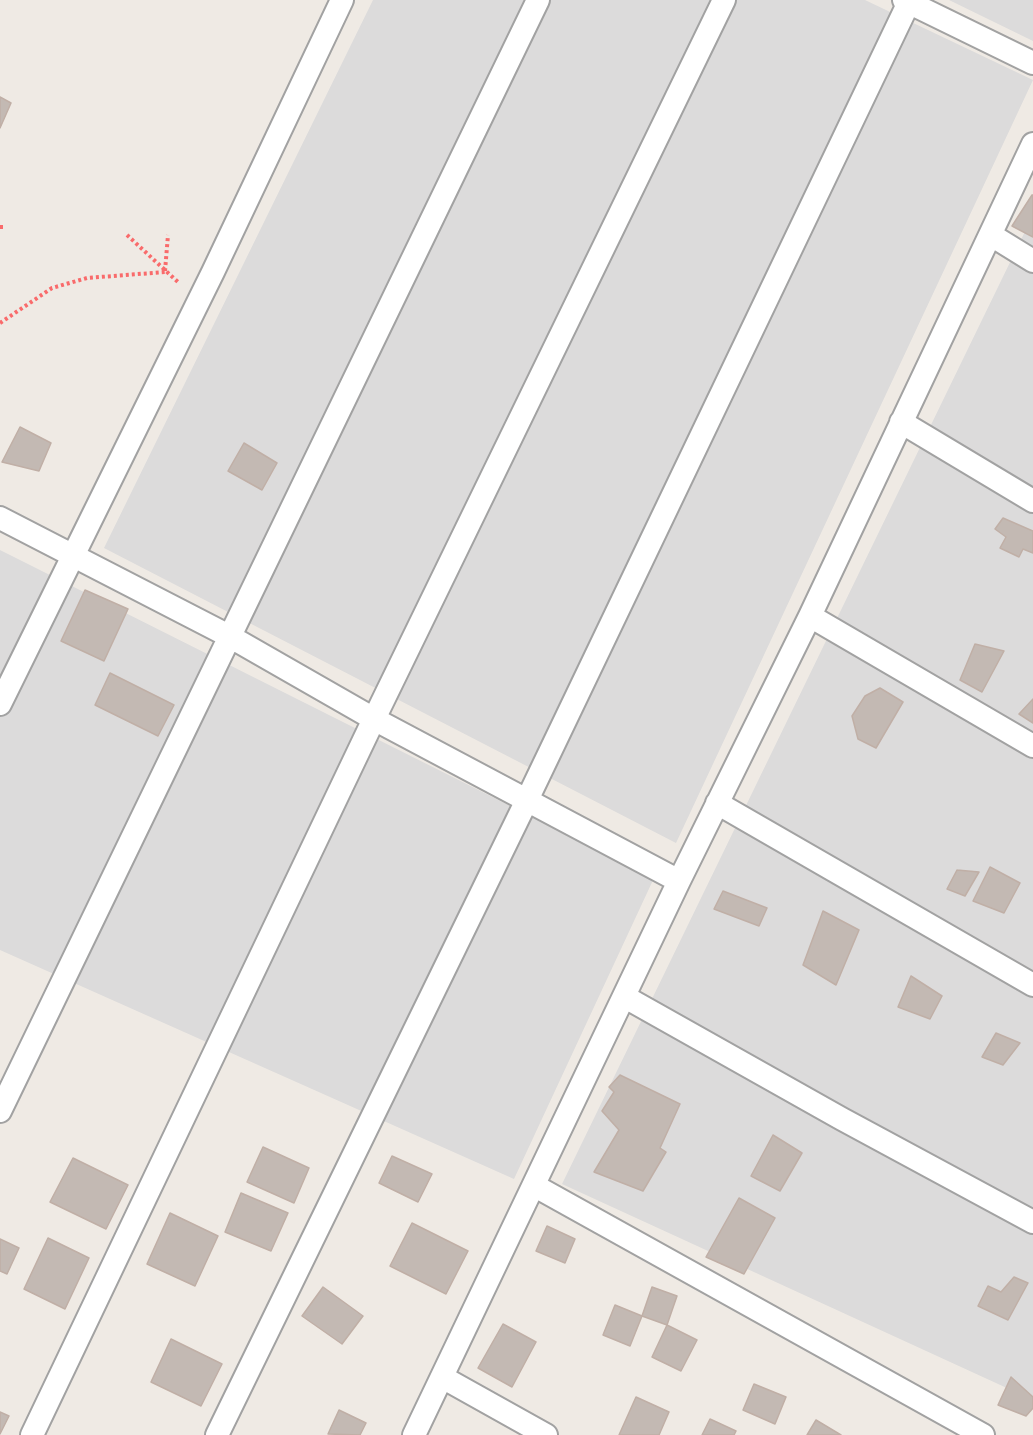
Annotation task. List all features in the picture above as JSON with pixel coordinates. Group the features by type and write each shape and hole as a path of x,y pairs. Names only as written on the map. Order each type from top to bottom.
{"street":[{"path":"0,704 208,281 342,0"},
{"path":"0,1111 538,0"},
{"path":"32,1435 374,718 724,0"},
{"path":"217,1435 527,800 908,1 1033,63"},
{"path":"414,1435 679,881 810,616 1033,144"},
{"path":"991,235 1033,261"},
{"path":"901,422 1033,501"},
{"path":"0,518 230,636 374,718 679,881"},
{"path":"810,616 1033,746"},
{"path":"717,803 1033,985"},
{"path":"625,997 842,1119 1033,1222"},
{"path":"535,1186 983,1435"},
{"path":"442,1377 546,1435"}],"path":[{"path":"165,272 168,235"},
{"path":"127,236 165,272 177,280"},
{"path":"0,323 52,288 87,278 165,272"}],"shaded area":[{"path":"373,0 865,0 1033,80 676,843 104,548"},
{"path":"949,0 1033,0 1033,41"},
{"path":"1033,215 1033,1400 562,1184"},
{"path":"0,550 654,878 514,1179 0,950"}],"building":[{"path":"0,97 11,103 0,128"},
{"path":"1033,195 1033,237 1012,226"},
{"path":"20,427 51,443 39,471 2,462"},
{"path":"244,443 277,463 262,490 228,471"},
{"path":"1003,518 1033,531 1033,553 1023,549 1019,557 1000,548 1006,537 995,529"},
{"path":"85,590 128,609 104,661 61,641"},
{"path":"975,644 1004,651 982,692 960,680"},
{"path":"110,673 174,705 158,736 95,705"},
{"path":"880,688 903,702 876,748 858,739 852,716 865,696"},
{"path":"1033,699 1033,723 1019,714"},
{"path":"990,867 1020,883 1004,913 973,901"},
{"path":"957,870 979,872 965,896 947,889"},
{"path":"723,891 767,908 759,926 714,909"},
{"path":"823,911 859,930 836,985 803,965"},
{"path":"911,976 942,996 930,1019 898,1007"},
{"path":"996,1033 1020,1043 1003,1065 982,1057"},
{"path":"620,1075 680,1104 660,1148 666,1152 643,1191 594,1172 619,1130 602,1111 614,1092 609,1087"},
{"path":"773,1135 802,1153 780,1191 751,1176"},
{"path":"263,1147 309,1168 294,1203 247,1182"},
{"path":"392,1156 432,1174 418,1202 379,1183"},
{"path":"73,1158 128,1185 106,1229 50,1202"},
{"path":"241,1193 288,1213 271,1251 225,1232"},
{"path":"739,1198 775,1218 744,1274 706,1257"},
{"path":"170,1213 218,1236 195,1286 147,1264"},
{"path":"412,1223 468,1251 446,1294 390,1266"},
{"path":"547,1226 575,1239 565,1263 536,1251"},
{"path":"48,1238 89,1258 65,1309 24,1289"},
{"path":"0,1239 19,1248 7,1274 0,1271"},
{"path":"1014,1277 1028,1283 1008,1320 978,1306 988,1286 1001,1292"},
{"path":"323,1287 363,1316 342,1344 302,1316"},
{"path":"652,1287 677,1296 667,1325 642,1316"},
{"path":"615,1305 642,1316 630,1346 603,1335"},
{"path":"503,1324 536,1342 512,1387 478,1368"},
{"path":"667,1325 697,1340 681,1371 652,1357"},
{"path":"171,1339 222,1364 201,1406 151,1382"},
{"path":"1011,1377 1033,1397 1033,1408 1026,1416 998,1405"},
{"path":"754,1384 786,1397 775,1424 743,1410"},
{"path":"636,1397 669,1412 659,1435 619,1435"},
{"path":"339,1410 366,1423 360,1435 328,1434"},
{"path":"0,1412 9,1416 0,1434"},
{"path":"710,1419 736,1431 734,1435 702,1435"},
{"path":"816,1420 841,1435 807,1435"}]}
